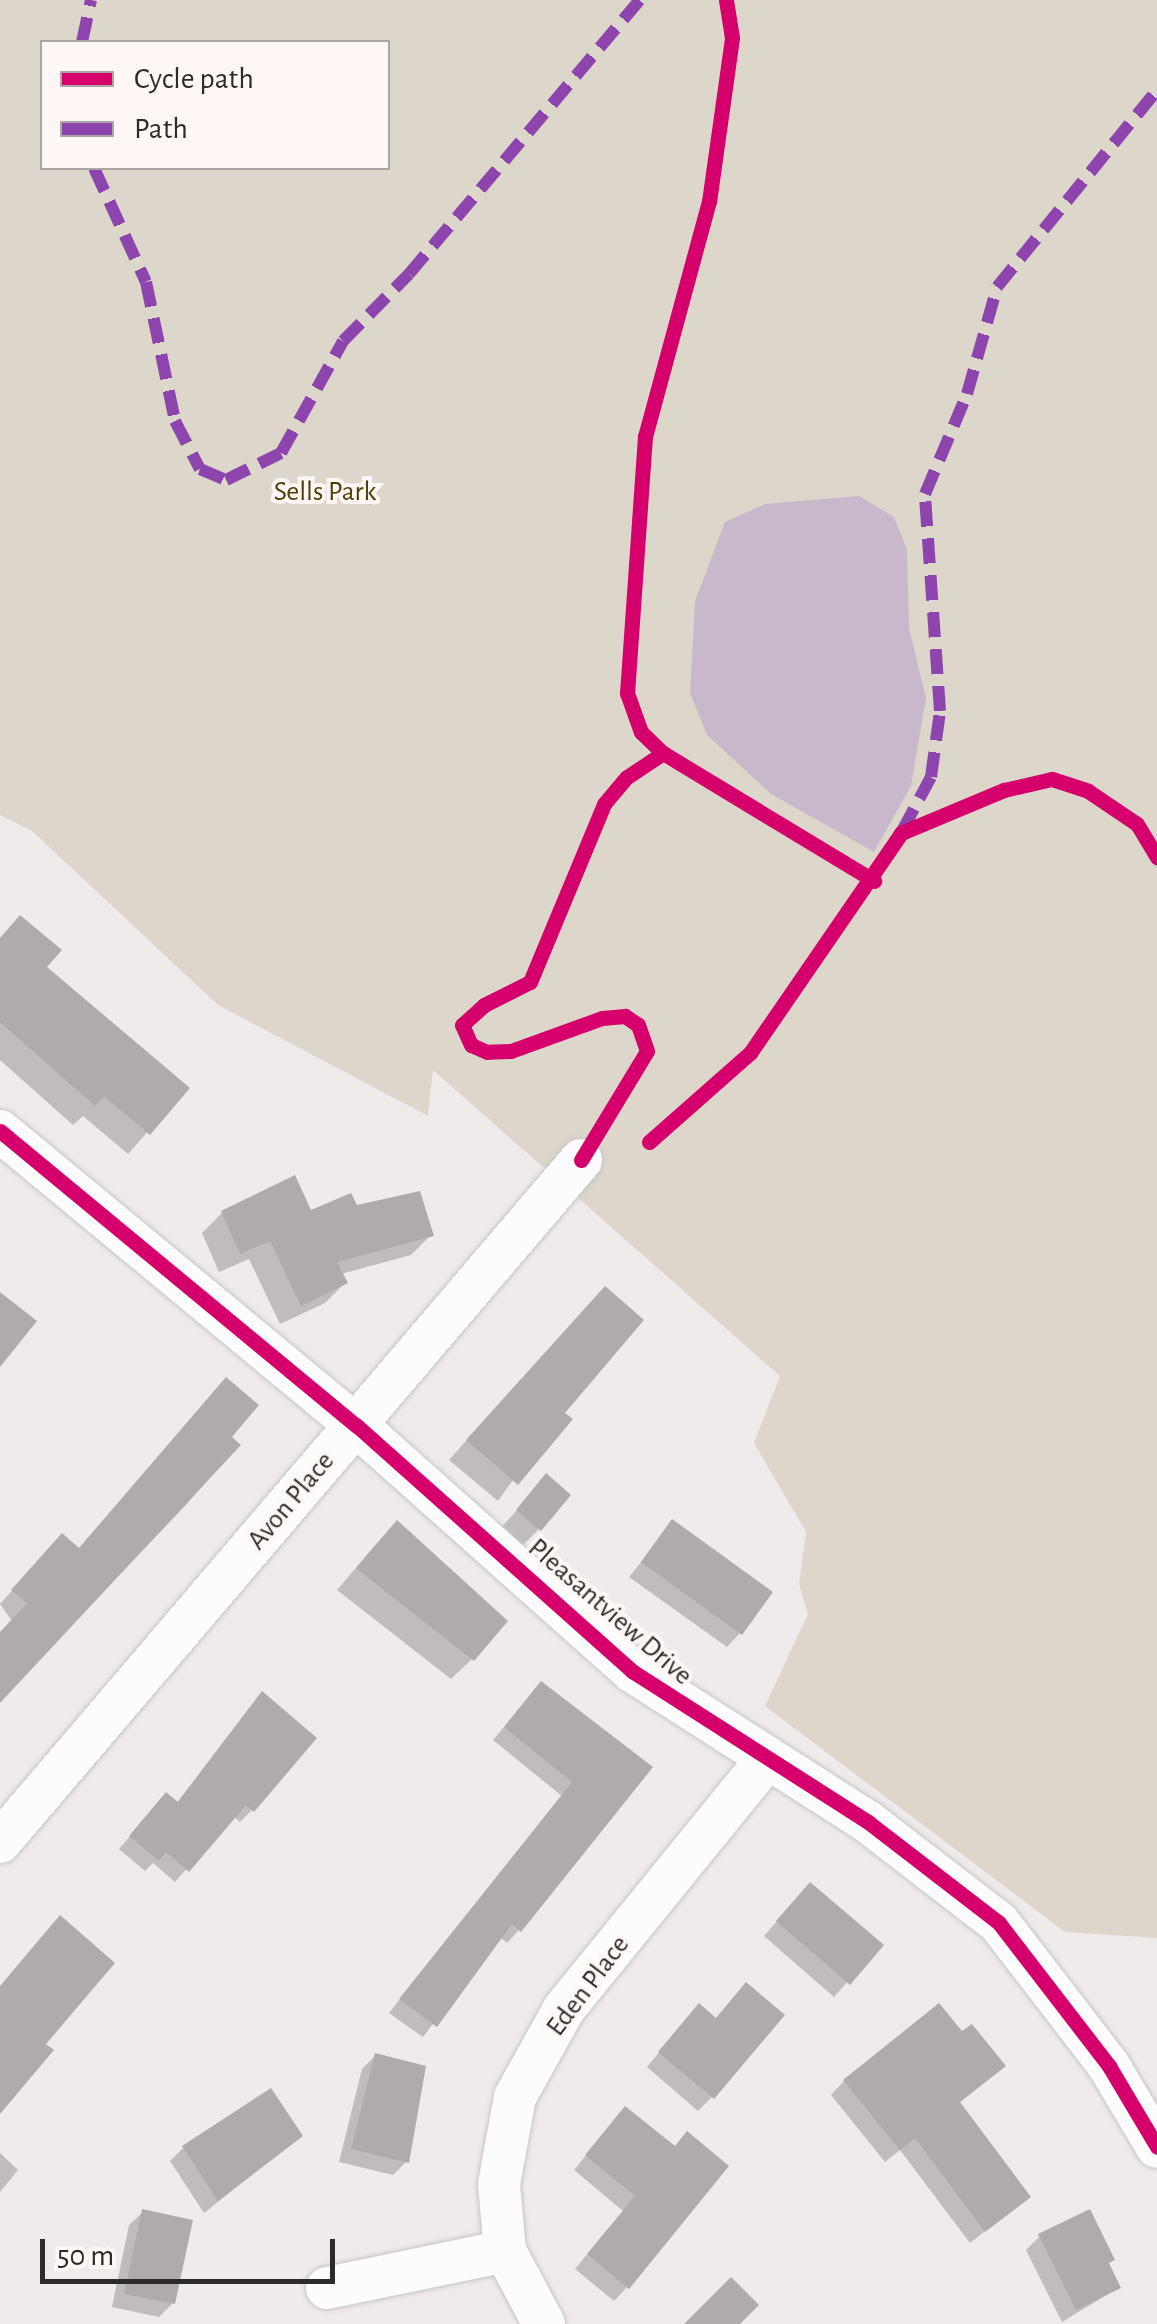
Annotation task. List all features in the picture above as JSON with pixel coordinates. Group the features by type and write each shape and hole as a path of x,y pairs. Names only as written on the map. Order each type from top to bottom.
{"street":[{"name":"Pleasantview Drive","path":"0,1131 356,1425 632,1671 908,1849 999,1923 1050,1983 1157,2147"},
{"name":"Avon Place","path":"0,1842 581,1160"},
{"name":"Eden Place","path":"544,2324 505,2251 499,2184 515,2097 564,2008 766,1760"},
{"path":"327,2288 505,2251"}],"green space":[{"name":"Sells Park","path":"0,0 1157,0 1157,1938 1065,1932 765,1706 808,1614 799,1584 806,1532 754,1443 780,1376 433,1070 428,1116 218,1005 32,831 0,815"}],"shaded area":[{"path":"859,496 894,517 907,550 909,628 926,698 911,786 874,852 771,794 707,735 690,693 695,601 725,522 765,504"}],"building":[{"path":"20,915 62,950 47,967 190,1088 150,1135 104,1096 95,1106 0,1022 0,938"},
{"path":"295,1175 311,1210 351,1193 357,1205 420,1191 434,1236 337,1262 348,1283 301,1306 270,1241 240,1254 221,1211"},
{"path":"605,1286 644,1320 565,1413 573,1419 518,1485 466,1440"},
{"path":"0,1292 37,1321 0,1367"},
{"path":"226,1377 259,1405 232,1437 241,1445 0,1703 0,1632 27,1603 11,1590 62,1533 79,1548"},
{"path":"546,1473 571,1495 541,1531 516,1510"},
{"path":"672,1519 773,1592 742,1635 641,1562"},
{"path":"397,1520 508,1621 474,1661 356,1568"},
{"path":"541,1681 653,1767 521,1932 512,1924 437,2027 399,1999 572,1782 504,1727"},
{"path":"262,1691 317,1738 254,1812 246,1805 189,1872 166,1852 159,1861 129,1836 166,1792 178,1802"},
{"path":"810,1882 884,1945 850,1985 776,1921"},
{"path":"60,1915 115,1963 46,2044 54,2050 0,2114 0,1986"},
{"path":"746,1982 785,2015 714,2099 658,2052 699,2003 716,2018"},
{"path":"939,2003 962,2031 972,2024 1006,2066 960,2102 1031,2197 985,2232 915,2138 900,2150 843,2080"},
{"path":"375,2053 426,2066 409,2163 351,2149"},
{"path":"271,2088 303,2136 218,2201 182,2146"},
{"path":"625,2106 675,2146 687,2131 729,2166 629,2289 587,2254 635,2196 585,2155"},
{"path":"142,2209 193,2220 175,2304 124,2294"},
{"path":"1090,2209 1115,2260 1109,2263 1121,2288 1076,2310 1038,2234"},
{"path":"731,2277 759,2305 740,2324 684,2324"}],"marked path":[{"path":"82,40 91,0"},
{"path":"95,170 146,282 175,421 200,469 226,480 281,453 343,341 409,274 640,0"},
{"path":"902,831 931,777 940,711 925,494 967,394 997,287 1157,90"}],"cycle path":[{"path":"726,0 732,38 709,201 645,436 627,693 641,732 663,753 874,881"},
{"path":"581,1160 647,1051 638,1025 625,1016 602,1018 511,1051 487,1052 471,1045 462,1025 484,1005 530,982 604,804 627,777 663,753"},
{"path":"649,1142 750,1053 901,833 1004,790 1052,779 1088,791 1137,824 1157,857"},
{"path":"0,1131 356,1425 632,1671 868,1822 999,1923 1109,2066 1157,2147"}]}
